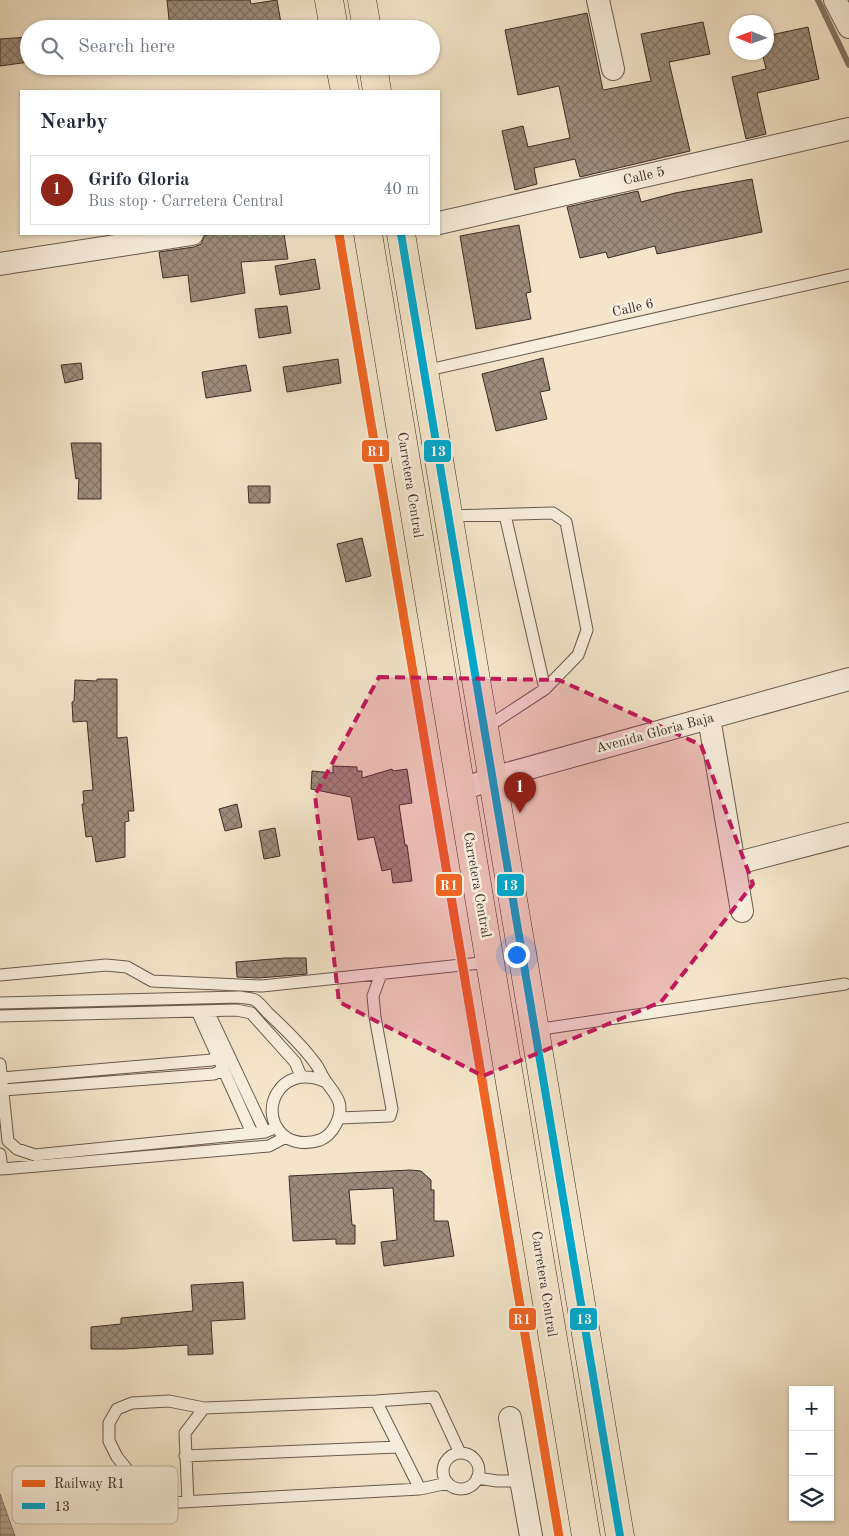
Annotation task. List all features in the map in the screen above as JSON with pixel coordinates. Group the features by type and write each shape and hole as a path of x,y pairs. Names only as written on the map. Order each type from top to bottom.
{"highway":[{"path":"329,0 332,20"},
{"path":"362,0 365,20"},
{"path":"342,75 345,90"},
{"path":"374,75 377,90"},
{"name":"Carretera Central","path":"368,235 586,1536"},
{"path":"401,235 620,1536"}],"street":[{"path":"598,0 613,69"},
{"path":"835,0 849,27"},
{"name":"Calle 5","path":"440,223 849,129"},
{"path":"0,264 186,235"},
{"name":"Avenida Gloria Baja","path":"461,790 492,778 849,679"},
{"path":"709,718 742,911"},
{"path":"734,864 849,834"},
{"path":"510,1418 531,1536"}],"lane":[{"name":"Calle 6","path":"424,371 849,275"},
{"path":"448,516 553,513 566,522 587,630 578,655 545,689 484,729"},
{"path":"505,515 545,689"},
{"path":"0,976 106,965 127,967 152,980 262,986 490,962"},
{"path":"339,1118 390,1116 392,1109 375,1017 373,996 381,974"},
{"path":"535,1030 845,984"},
{"path":"0,1003 239,997 254,1000 280,1024 316,1063 326,1082 335,1092 340,1105 339,1118 333,1130 324,1139 311,1144 298,1143 286,1137 277,1127 273,1115 273,1101 279,1090 289,1080 301,1076 314,1077 326,1082"},
{"path":"0,1016 236,1010 251,1013 295,1062 301,1076"},
{"path":"202,1011 216,1055 252,1133"},
{"path":"202,1011 265,1132"},
{"path":"2,1078 212,1060 216,1055"},
{"path":"0,1064 8,1141 17,1149 35,1154 265,1132 277,1127"},
{"path":"3,1090 214,1074 223,1070"},
{"path":"0,1154 2,1169 269,1146 286,1137"},
{"path":"124,1466 117,1457 109,1441 109,1424 117,1409 132,1403 169,1401 204,1408 434,1397 460,1453"},
{"path":"376,1401 420,1489"},
{"path":"188,1502 186,1433 204,1408"},
{"path":"186,1456 398,1447"},
{"path":"467,1454 477,1464 477,1478 468,1488 454,1488 444,1478 444,1465 453,1455 467,1454"},
{"path":"477,1478 497,1481 521,1481"},
{"path":"178,1502 420,1489 448,1484"}],"highlighted area":[{"path":"379,677 559,680 701,745 753,884 661,1002 483,1076 339,1002 315,795"}],"shaded area":[{"path":"0,1494 15,1536 0,1536"}],"building":[{"path":"167,0 250,0 251,4 277,0 280,20 169,20"},
{"path":"587,13 603,90 651,81 641,34 703,22 710,54 669,62 690,151 580,177 575,159 534,168 537,184 515,190 502,131 523,126 528,147 570,138 559,86 518,95 505,30"},
{"path":"808,27 819,79 757,93 766,134 746,139 732,77 766,69 764,60 774,60 774,34"},
{"path":"20,38 20,63 0,66 0,39"},
{"path":"752,179 762,232 657,254 655,246 608,258 606,252 580,258 567,207 638,191 641,202 675,193"},
{"path":"519,225 531,292 526,293 531,319 476,329 460,236"},
{"path":"205,235 284,235 288,259 241,262 245,293 191,302 188,275 163,278 159,252 194,247 201,244"},
{"path":"315,259 320,289 280,295 275,266"},
{"path":"287,306 291,333 259,338 255,309"},
{"path":"543,358 550,390 540,392 547,419 496,431 482,374"},
{"path":"338,359 341,383 287,392 283,367"},
{"path":"81,363 83,379 65,383 61,365"},
{"path":"246,365 251,391 206,398 202,372"},
{"path":"71,443 101,443 101,499 78,499 79,478 76,479"},
{"path":"248,486 270,486 270,503 249,503"},
{"path":"362,538 371,576 346,582 337,544"},
{"path":"97,679 117,679 117,738 127,737 134,811 128,811 129,821 125,822 125,857 96,862 92,836 86,837 82,804 84,804 83,791 93,790 87,721 73,722 72,702 74,701 75,680 97,681"},
{"path":"333,766 357,767 357,771 362,771 362,778 392,769 393,771 407,769 412,803 399,805 412,881 393,883 391,869 382,871 374,837 358,840 351,797 311,789 312,771 333,773"},
{"path":"237,804 242,827 225,831 219,809"},
{"path":"275,828 280,856 264,859 259,831"},
{"path":"306,958 307,974 259,978 237,977 236,962"},
{"path":"421,1171 431,1180 431,1190 434,1190 434,1221 448,1221 454,1256 384,1266 381,1242 397,1240 393,1188 349,1190 352,1225 355,1225 355,1244 336,1244 336,1239 293,1241 289,1176"},
{"path":"243,1282 245,1319 211,1321 213,1354 188,1355 188,1345 91,1349 91,1327 121,1324 121,1318 193,1311 191,1285"}],"waterway":[{"path":"818,0 849,65"}],"rail line":[{"name":"R1","path":"339,235 559,1536"}],"transit line":[{"name":"13","path":"401,235 620,1536"}],"place":[{"name":"Grifo Gloria","path":"520,813"}]}
